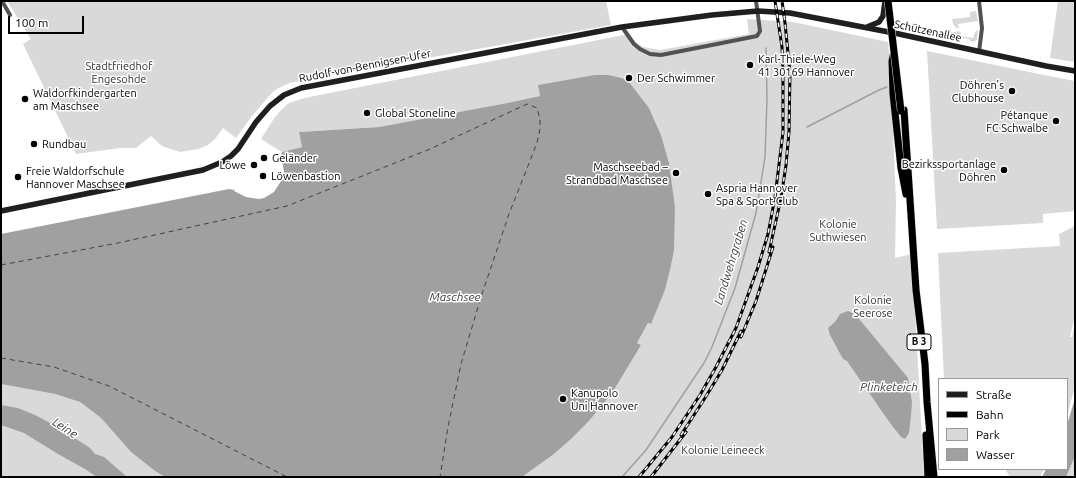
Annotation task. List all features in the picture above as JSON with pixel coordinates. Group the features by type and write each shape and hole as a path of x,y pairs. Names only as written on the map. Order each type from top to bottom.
{"highway":[{"name":"B 3","path":"890,1 902,111 917,303 925,364 934,477"},
{"path":"893,33 893,94 901,168 906,195"},
{"name":"B 3","path":"902,111 912,282 922,364 928,477"}],"street":[{"path":"2,1 10,15"},
{"path":"622,27 625,33 640,50 656,55 749,38 757,36 760,32 756,1"},
{"path":"864,28 873,26 879,22 883,16 885,1"},
{"path":"890,1 893,33"},
{"path":"979,1 982,28 979,52"},
{"name":"Rudolf-von-Bennigsen-Ufer","path":"1,211 203,170 228,159 238,149 256,122 270,106 284,95 301,88 622,27 712,15 758,11 776,12"},
{"name":"Schützenallee","path":"776,12 893,33 1075,71"}],"green space":[{"name":"Stadtfriedhof Engesohde","path":"7,1 606,1 611,25 289,83 275,90 269,96 236,138 223,128 215,139 208,145 198,149 180,152 162,146 151,136 136,148 120,148 76,154 23,44 31,39"},
{"path":"1058,1 1075,1 1075,62 1050,58"},
{"path":"976,11 978,21 958,24 959,28 956,28 953,24 952,19 970,17 970,12"},
{"path":"747,19 793,22 888,42 896,202 895,258 912,254 924,477 522,477 554,454 588,422 641,345 637,343 648,323 650,324 665,290 670,270 675,207 669,163 661,135 649,108 622,78 609,75 594,75 539,85 540,96 507,103 379,127 299,132 302,147 282,152 261,139 282,109 289,103 304,98 629,34 631,39 643,47 660,50 749,34"},
{"path":"978,30 977,40 973,42 969,39 941,34 942,31 959,31 961,36 973,38 975,32"},
{"name":"Bezirkssportanlage Döhren","path":"927,51 1075,81 1075,211 1043,214 1043,223 937,229"},
{"path":"1075,226 1075,316 1070,337 1072,337 1075,322 1075,386 1068,412 1068,378 944,378 938,253 1060,246 1059,234"},
{"path":"1,384 55,394 80,402 101,418 131,452 165,477 1,477"},
{"path":"1075,456 1075,477 1066,477 1070,467"},
{"path":"1006,470 1044,470 1040,477 1010,477"}],"water":[{"name":"Maschsee","path":"594,75 609,75 622,78 629,82 649,108 661,135 669,163 675,207 674,250 665,290 651,324 648,323 637,343 641,345 612,393 588,422 572,438 554,454 522,477 165,477 131,452 101,418 80,402 55,394 1,384 1,234 229,189 235,190 234,191 246,197 259,199 264,198 274,192 281,181 284,172 281,155 282,152 302,147 299,132 379,127 507,103 540,96 538,85"},
{"name":"Plinketeich","path":"848,311 855,314 908,378 912,402 909,433 905,439 901,437 890,423 847,361 843,359 830,335 828,328 835,322 840,314"},
{"path":"1075,398 1075,456 1066,477 1042,477 1046,470 1068,470 1068,422"},
{"path":"1,405 18,408 56,426 90,448 95,454 104,457 127,477 97,477 24,433 1,425"}],"waterway":[{"name":"Landwehrgraben","path":"622,477 646,450 704,363 712,347 735,288 756,213 765,157 767,99 766,48"},
{"path":"807,127 887,87"}],"ferry route":[{"path":"1,265 118,243 287,206 430,149 527,104 537,108 540,119 540,129 537,143 509,214 481,297 461,364 448,427 440,477"},
{"path":"1,358 54,367 109,386 287,477"}],"railway":[{"path":"639,477 672,437 700,395 716,367 736,328 768,234 775,197 783,132 782,47 775,1"},
{"path":"769,252 781,198 789,132 790,73 782,1"},
{"path":"741,337 756,301 773,247"},
{"path":"681,435 722,370 741,331"},
{"path":"651,477 686,432"}],"place":[{"name":"Karl-Thiele-Weg 41 30169 Hannover","path":"750,65"},
{"name":"Der Schwimmer","path":"629,78"},
{"name":"Döhren's Clubhouse","path":"1012,91"},
{"name":"Waldorfkindergarten am Maschsee","path":"25,99"},
{"name":"Global Stoneline","path":"367,113"},
{"name":"Pétanque FC Schwalbe","path":"1056,121"},
{"name":"Rundbau","path":"34,144"},
{"name":"Geländer","path":"264,158"},
{"name":"Löwe","path":"254,165"},
{"name":"Bezirkssportanlage Döhren","path":"1004,170"},
{"name":"Maschseebad – Strandbad Maschsee","path":"676,173"},
{"name":"Löwenbastion","path":"263,176"},
{"name":"Freie Waldorfschule Hannover Maschsee","path":"18,177"},
{"name":"Aspria Hannover Spa & Sport Club","path":"708,194"},
{"name":"Kanupolo Uni Hannover","path":"563,399"}],"park label":[{"name":"Kolonie Suthwiesen","path":"838,230"},
{"name":"Kolonie Seerose","path":"873,306"},
{"name":"Kolonie Leineeck","path":"723,450"}],"water label":[{"name":"Leine","path":"65,428"}]}
